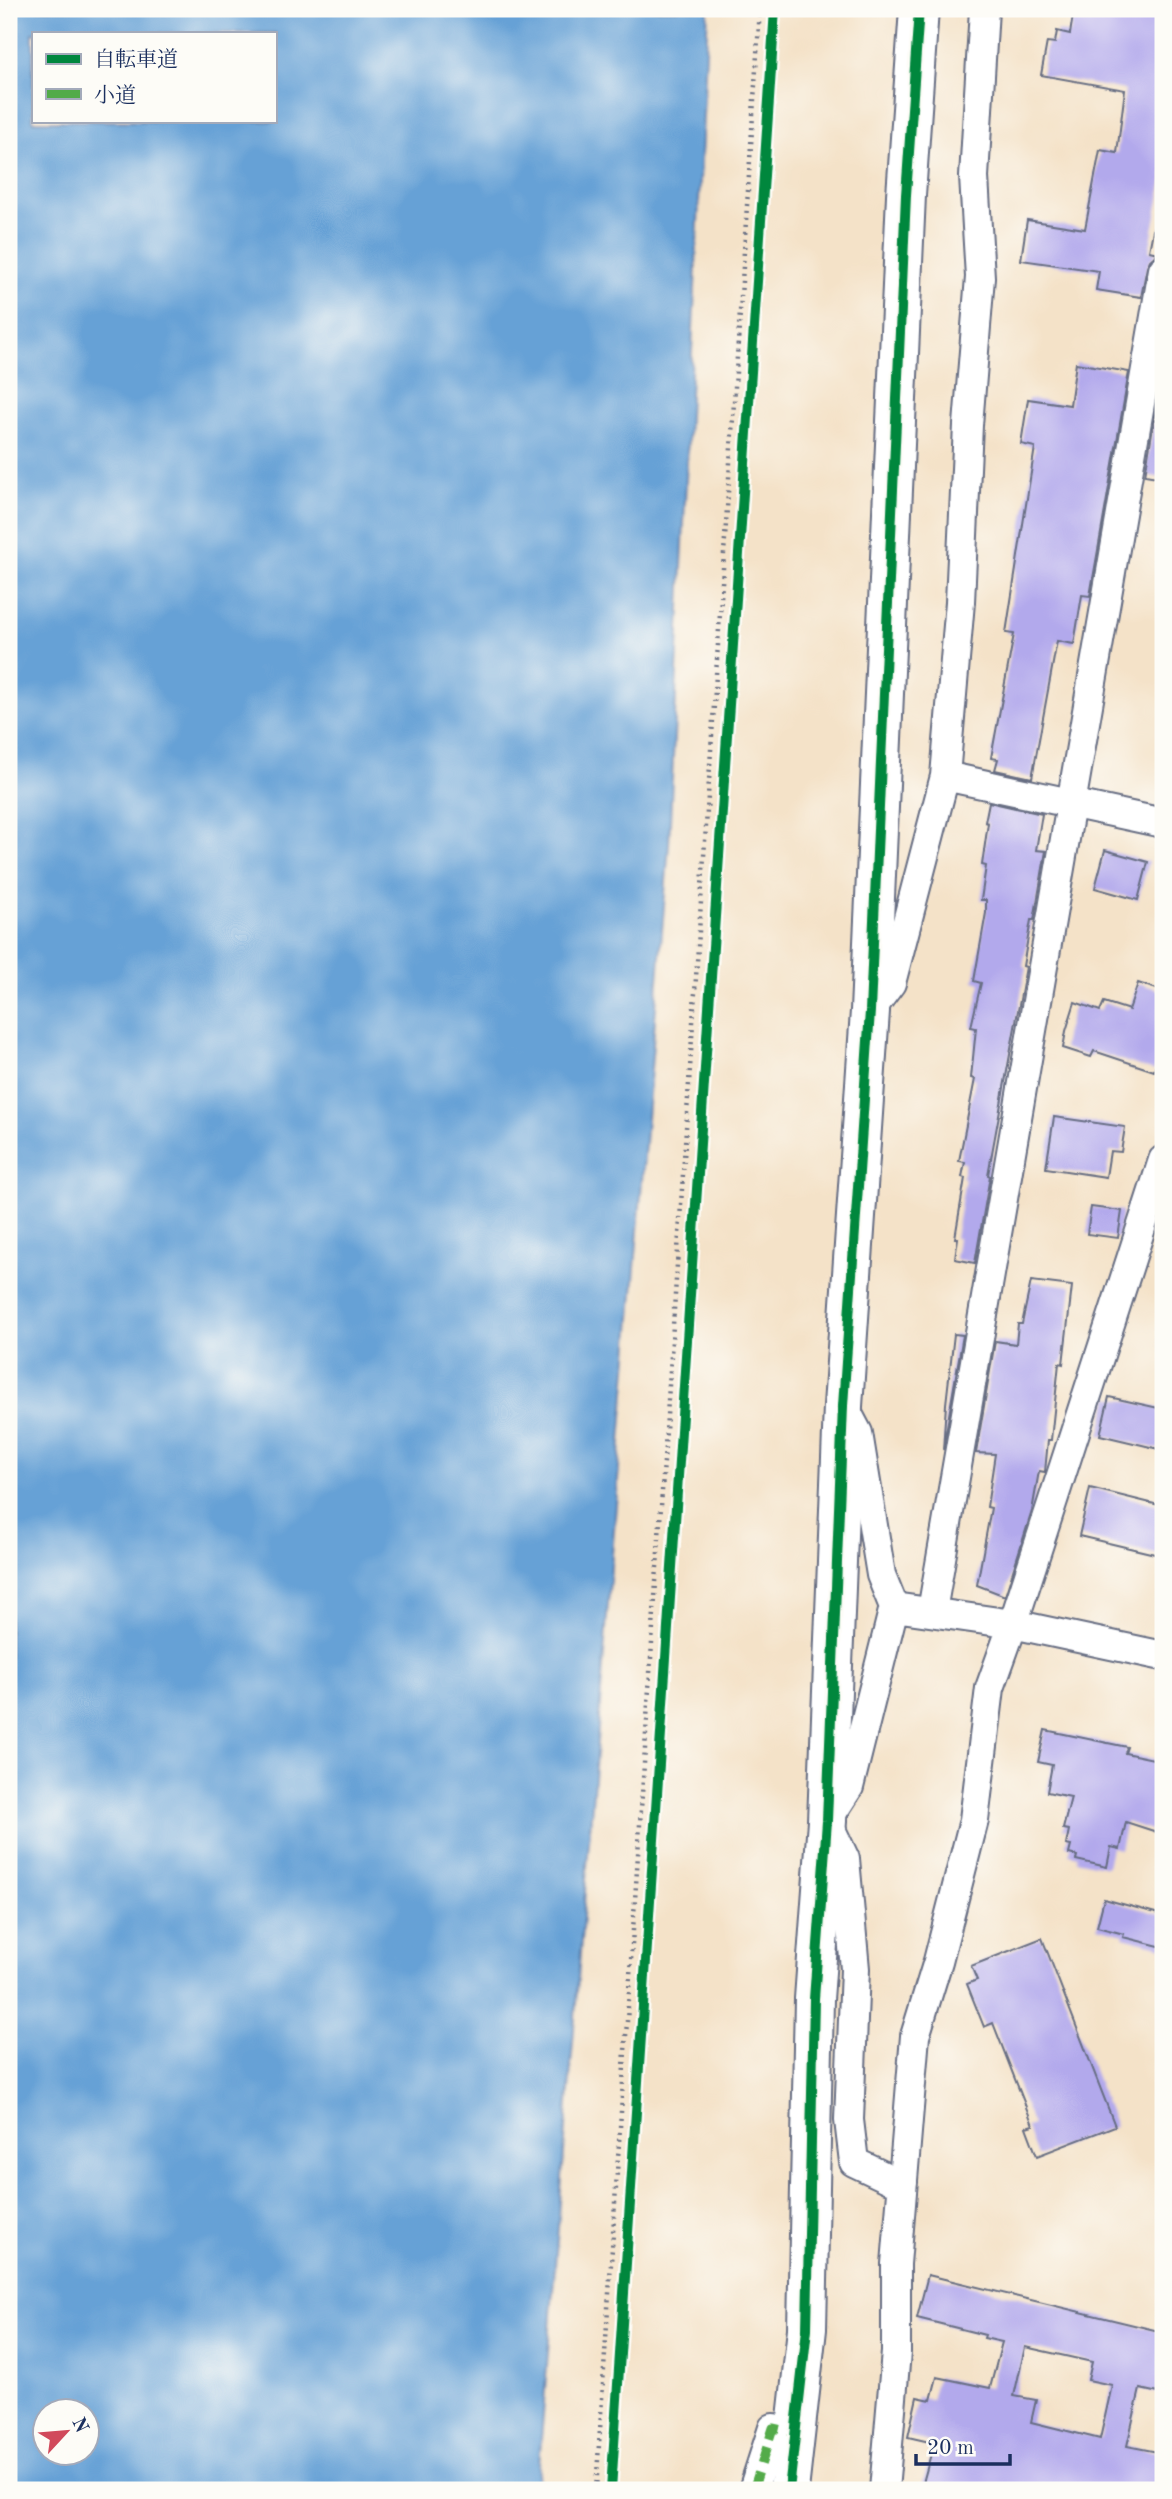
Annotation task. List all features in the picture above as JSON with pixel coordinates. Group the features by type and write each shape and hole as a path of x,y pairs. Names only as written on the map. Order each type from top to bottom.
{"street":[{"path":"789,2490 807,2329 814,1999 827,1821 843,1406 870,1012 906,195 919,9"},
{"path":"870,1012 891,983 946,776 960,602 968,425 980,277 974,177 984,9"},
{"path":"932,1611 1163,270"},
{"path":"946,776 1163,823"},
{"path":"884,2490 896,2352 896,2264 915,2036 938,1961 974,1819 990,1688 1163,1160"},
{"path":"827,1821 849,1787 894,1607 881,1575 858,1433 843,1406"},
{"path":"894,1607 1013,1624 1163,1656"},
{"path":"827,1821 845,1858 855,1969 849,2120 854,2162 890,2179 904,2182"},
{"path":"753,2490 773,2428 796,2432"}],"path":[{"path":"596,2490 760,9"}],"water":[{"path":"9,9 708,9 669,844 537,2490 9,2490"}],"building":[{"path":"1074,9 1119,9 1163,16 1163,180 1149,251 1158,253 1147,267 1141,297 1096,290 1099,271 1021,260 1027,220 1085,229 1100,150 1117,153 1125,90 1041,75 1047,42 1055,43 1057,31 1070,34"},
{"path":"1076,363 1129,372 1090,596 1082,595 1074,644 1057,641 1032,778 995,770 998,759 991,758 1014,634 1006,633 1035,447 1021,444 1028,399 1070,405"},
{"path":"1163,377 1163,478 1145,475"},
{"path":"989,802 1042,814 1036,850 1046,851 1023,966 1026,967 988,1175 990,1176 975,1263 955,1259 958,1238 955,1238 965,1178 962,1177 965,1162 959,1161 975,1079 971,1078 976,1028 971,1027 981,983 974,981 986,913 986,900 981,900 986,866 982,865 988,823 985,822"},
{"path":"1105,850 1148,862 1138,900 1095,888"},
{"path":"1138,983 1163,991 1163,1045 1154,1071 1094,1051 1091,1057 1063,1048 1075,1002 1100,1011 1104,1002 1129,1010"},
{"path":"1054,1117 1125,1127 1121,1152 1110,1151 1106,1177 1046,1168"},
{"path":"1091,1207 1122,1211 1118,1238 1087,1234"},
{"path":"1031,1281 1072,1286 1063,1364 1059,1363 1045,1472 1039,1471 1032,1511 1005,1596 977,1585 991,1508 987,1507 995,1454 976,1453 995,1341 1016,1344 1018,1324 1022,1324"},
{"path":"954,1334 963,1335 943,1450 946,1404"},
{"path":"1109,1397 1163,1409 1163,1450 1100,1435"},
{"path":"1090,1488 1163,1506 1163,1534 1159,1555 1079,1536"},
{"path":"1045,1730 1127,1747 1125,1753 1163,1761 1163,1834 1126,1822 1120,1849 1111,1847 1107,1867 1076,1860 1077,1856 1069,1854 1071,1846 1066,1845 1069,1830 1063,1829 1071,1797 1047,1792 1052,1765 1038,1762"},
{"path":"1104,1899 1163,1915 1163,1947 1097,1927"},
{"path":"1042,1938 1115,2126 1037,2156 1026,2127 1033,2125 993,2023 984,2027 967,1984 977,1980 971,1966"},
{"path":"928,2275 1163,2332 1163,2394 1140,2389 1127,2446 1163,2453 1163,2490 921,2490 934,2443 908,2437 917,2397 931,2400 937,2377 990,2388 1002,2342 984,2338 985,2335 917,2318","holes":["1025,2347 1092,2362 1088,2380 1112,2385 1100,2439 1031,2422 1036,2400 1014,2396"]}],"marked path":[{"path":"753,2490 773,2428 796,2433"}],"cycle path":[{"path":"611,2490 775,9"},
{"path":"789,2490 807,2329 814,1999 827,1821 843,1406 870,1011 906,195 919,9"}]}
